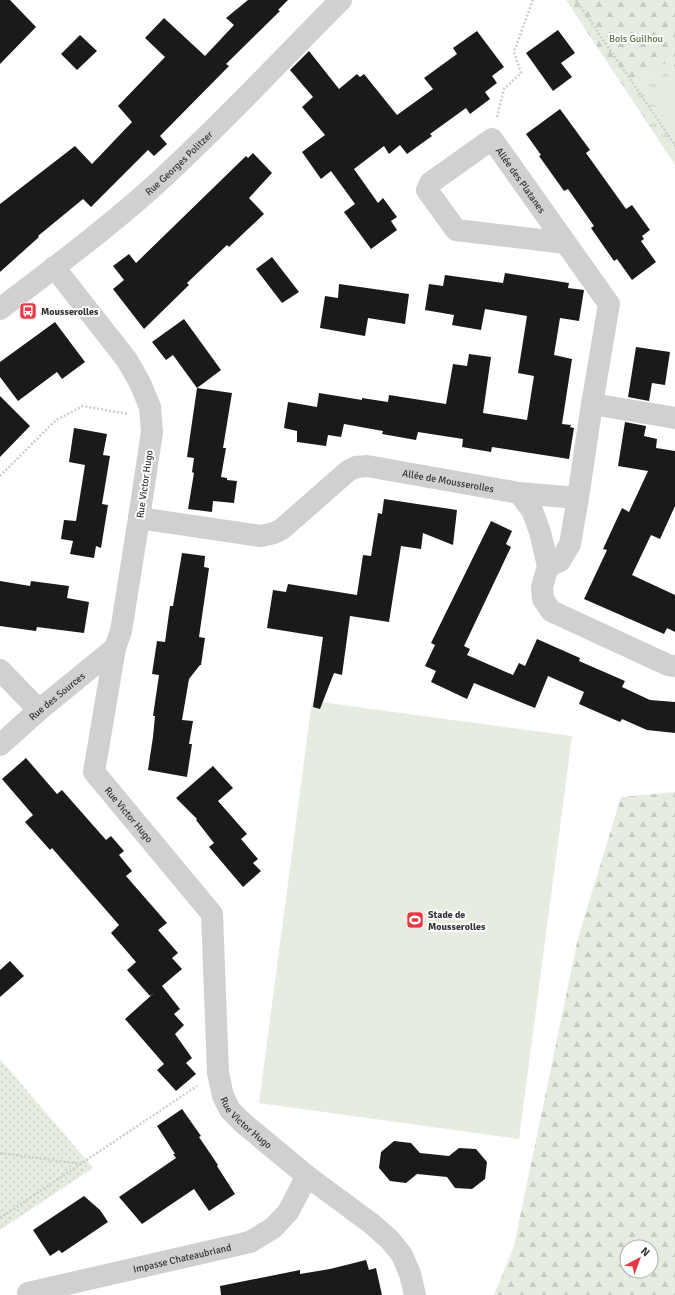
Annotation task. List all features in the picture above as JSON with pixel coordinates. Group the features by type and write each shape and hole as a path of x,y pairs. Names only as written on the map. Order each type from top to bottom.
{"street":[{"name":"Rue Georges Politzer","path":"0,308 54,268 132,206 191,152 341,0"},
{"name":"Allée des Platanes","path":"548,566 560,561 570,544 609,304 566,243 492,139 430,183 427,190 456,230 566,243"},
{"name":"Rue Victor Hugo","path":"54,268 127,360 140,383 150,407 152,432 121,631 115,648 94,772 212,914 218,1073 223,1096 230,1110 243,1123 307,1176 372,1224 390,1240 402,1255 410,1274 415,1295"},
{"path":"592,404 675,418"},
{"name":"Allée de Mousserolles","path":"139,518 261,536 274,534 282,529 348,472 356,467 367,466 519,493 578,498"},
{"path":"519,493 532,510 540,532 548,566 542,587 543,599 551,611 668,665 675,666"},
{"name":"Rue des Sources","path":"0,745 115,648"},
{"path":"0,670 40,710"},
{"name":"Impasse Chateaubriand","path":"28,1293 250,1242 273,1228 288,1212 307,1176"}],"path":[{"path":"492,139 504,89 521,73 514,52 533,0"},
{"path":"576,0 675,145"},
{"path":"0,476 56,420 83,406 150,418"},
{"path":"0,1218 218,1073"},
{"path":"0,1153 81,1164"}],"green space":[{"name":"Bois Guilhou","path":"566,0 675,0 675,56 627,92"},
{"path":"675,56 675,165 627,92"},
{"path":"675,74 675,134 653,102 655,87"},
{"name":"Stade de Mousserolles","path":"312,701 572,736 519,1139 259,1103"},
{"path":"675,792 675,1295 494,1295 514,1246 578,938 621,797"},
{"path":"0,1059 93,1168 0,1230"}],"building":[{"path":"0,0 10,0 36,27 0,64"},
{"path":"248,0 288,0 278,10 280,11 226,64 229,66 160,136 167,144 154,156 148,150 91,207 83,199 38,236 39,237 0,272 0,204 75,146 92,164 132,122 118,106 165,57 145,38 164,18 205,56 234,25 226,18"},
{"path":"558,30 575,53 561,63 572,77 553,91 526,53"},
{"path":"477,31 504,67 492,76 497,83 485,92 490,99 470,114 466,108 430,134 432,136 407,154 400,145 389,154 384,146 354,169 378,203 383,198 397,217 391,221 397,230 371,249 344,212 355,204 331,171 321,179 302,152 325,135 302,107 313,97 290,70 309,51 339,89 357,74 360,77 364,74 397,115 433,89 424,78 457,54 453,48"},
{"path":"80,35 97,51 77,70 61,54"},
{"path":"560,109 590,150 586,153 626,209 632,205 650,230 642,236 644,239 641,241 656,262 632,280 617,259 614,261 591,228 594,226 568,189 564,191 539,156 541,155 526,134"},
{"path":"253,153 272,173 249,198 264,214 229,247 227,245 187,283 189,285 144,329 113,289 124,280 113,266 129,254 136,263 246,156 248,158"},
{"path":"272,257 299,292 282,303 256,269"},
{"path":"505,273 569,283 568,288 584,290 579,321 560,318 554,355 572,359 562,424 571,425 570,427 574,428 569,459 492,447 491,452 462,447 463,439 418,432 416,440 382,434 383,431 344,424 341,437 328,435 326,446 297,442 297,431 284,428 288,402 317,407 319,393 362,400 362,398 388,402 389,395 446,404 453,364 467,366 469,354 491,357 483,413 527,420 534,376 518,373 527,316 485,309 481,330 452,325 454,315 425,310 429,284 443,286 445,275 503,283"},
{"path":"339,284 409,294 405,324 368,318 365,336 320,328 325,296 338,298"},
{"path":"184,319 221,370 197,388 173,355 166,360 152,342"},
{"path":"55,322 85,362 62,379 57,372 18,401 0,377 0,362"},
{"path":"636,347 670,352 665,385 652,383 649,401 628,397"},
{"path":"197,388 232,393 223,448 226,448 221,477 227,478 227,480 237,481 234,503 213,501 212,512 188,509 194,473 192,472 194,458 187,457"},
{"path":"0,396 30,426 0,457"},
{"path":"625,422 646,426 644,436 657,439 656,448 675,451 675,506 660,539 651,535 632,575 675,595 675,632 667,628 664,634 584,599 607,550 603,549 622,508 629,512 648,471 618,466"},
{"path":"74,428 107,434 103,455 110,456 102,504 108,505 101,548 96,546 94,558 70,554 73,541 61,539 64,520 76,521 85,465 69,462"},
{"path":"384,499 457,510 453,545 423,533 421,549 401,546 389,622 350,616 342,675 334,673 320,709 313,707 323,637 267,628 273,590 286,592 288,584 357,595 363,555 371,556 378,513 382,514"},
{"path":"491,521 512,531 506,544 511,547 464,646 470,649 467,655 513,675 519,663 525,666 537,639 580,658 579,661 625,681 622,687 650,700 675,702 675,733 647,730 622,719 620,722 579,704 584,692 548,676 535,708 474,683 467,699 431,682 436,671 425,666 435,645 431,643"},
{"path":"182,553 205,556 204,567 209,568 199,637 205,638 201,665 189,679 182,720 193,721 189,744 192,744 187,777 148,770 155,716 153,716 159,675 152,674 157,641 165,642 170,606 173,606"},
{"path":"0,581 30,586 31,581 69,586 67,598 89,602 84,633 37,627 36,631 0,626"},
{"path":"26,758 57,794 62,790 106,840 111,836 124,851 119,855 132,871 126,876 167,923 158,930 178,953 172,958 182,969 162,986 180,1009 174,1014 184,1025 175,1034 192,1058 186,1063 196,1074 176,1091 157,1070 164,1064 125,1019 154,993 150,996 127,970 136,962 111,933 119,925 52,848 50,850 25,822 33,815 2,779"},
{"path":"213,766 233,788 218,801 247,834 241,839 258,859 253,863 261,871 243,887 209,847 214,843 196,820 197,819 176,798"},
{"path":"10,961 24,976 0,997 0,970"},
{"path":"182,1109 201,1136 199,1137 235,1194 209,1211 194,1189 142,1224 119,1197 176,1158 157,1126"},
{"path":"394,1141 411,1143 420,1153 449,1156 459,1148 476,1149 487,1162 485,1179 472,1189 455,1188 447,1177 417,1174 406,1183 390,1181 379,1168 381,1152"},
{"path":"84,1196 100,1210 108,1222 62,1253 59,1250 50,1256 33,1230"},
{"path":"366,1260 369,1270 376,1268 382,1295 221,1295 220,1286 300,1270 300,1274 330,1269"}],"place":[{"name":"Mousserolles","path":"28,311"},
{"name":"Stade de Mousserolles","path":"415,920"}]}
